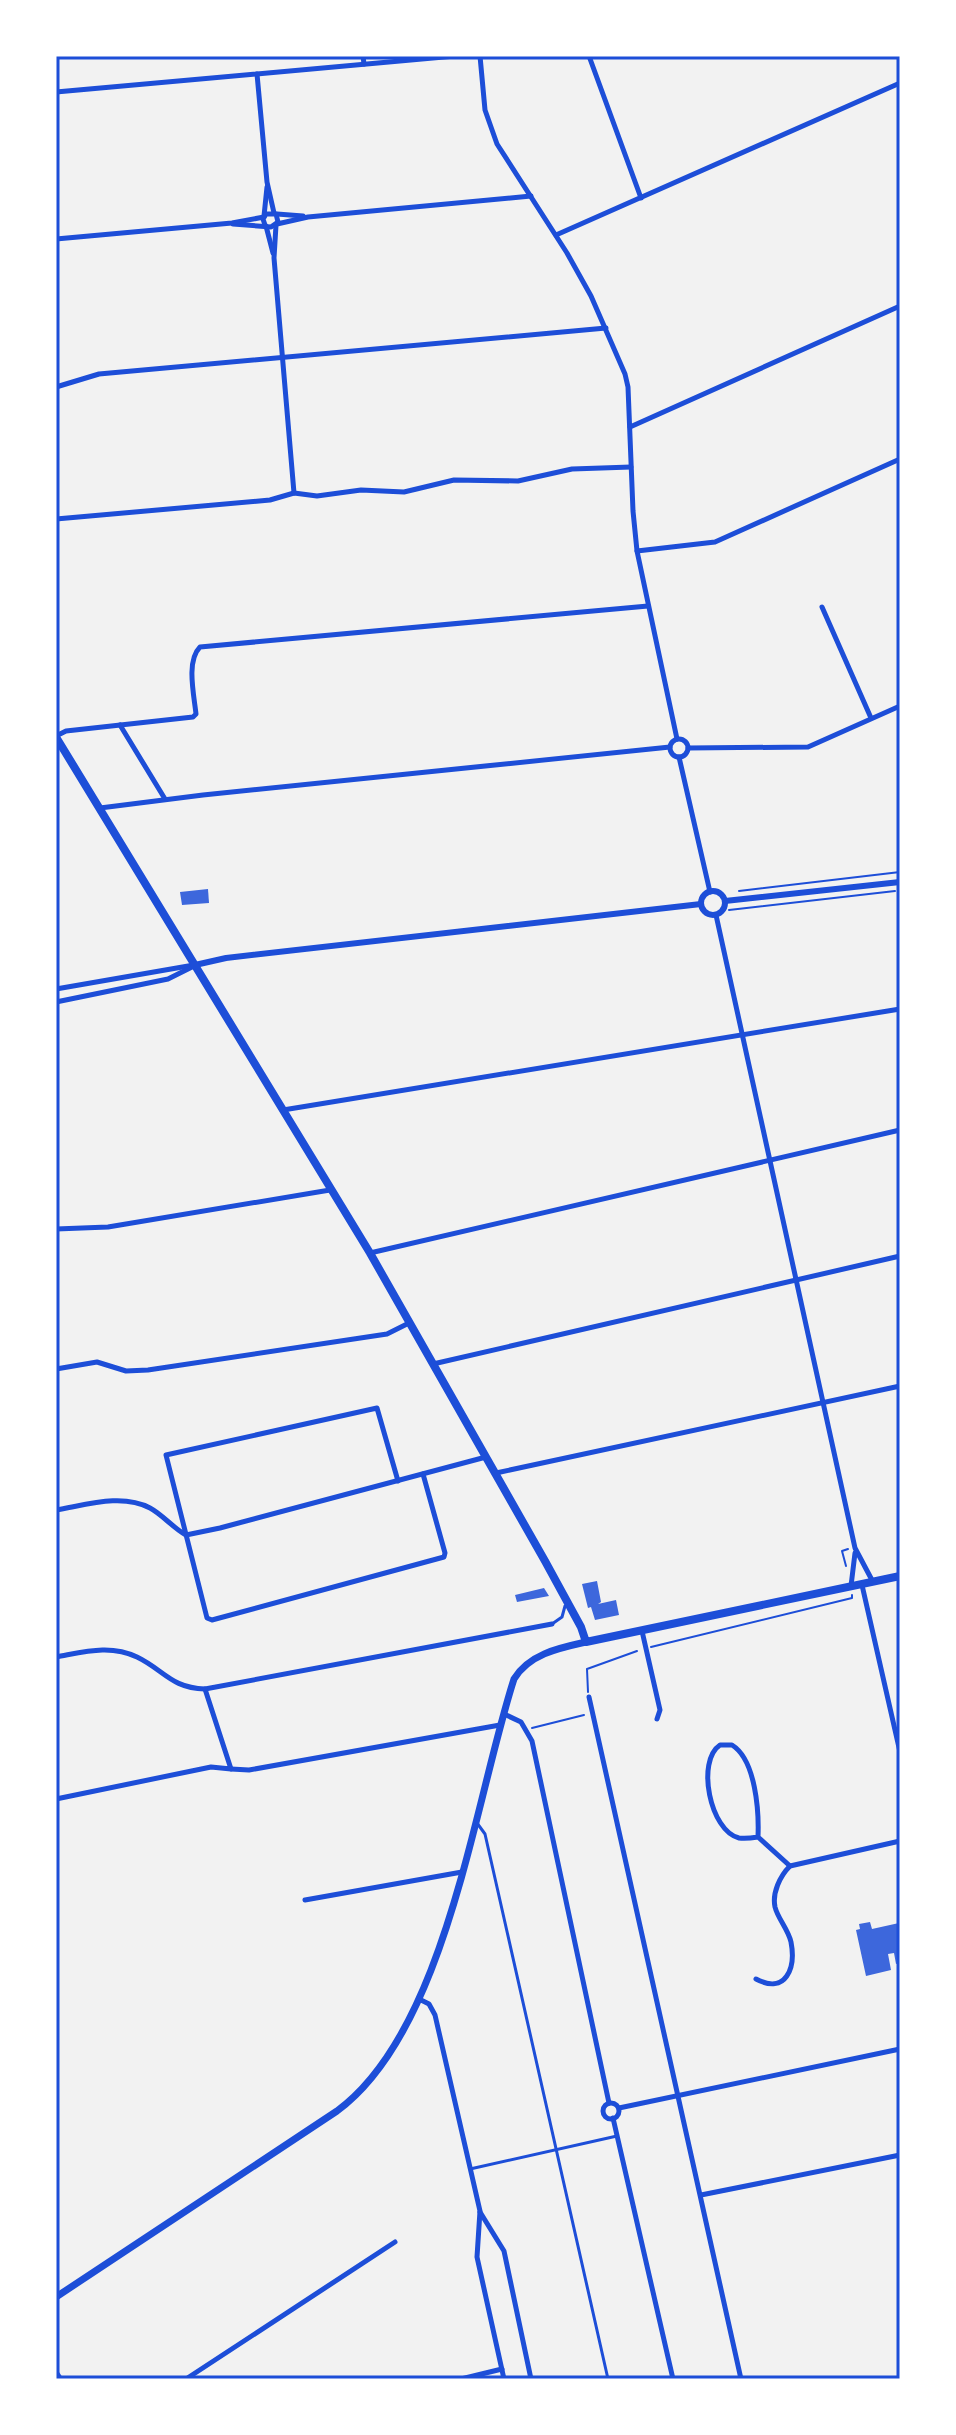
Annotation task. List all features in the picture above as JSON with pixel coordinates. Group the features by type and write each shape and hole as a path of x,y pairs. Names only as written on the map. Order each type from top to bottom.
{"main road":[{"path":"56,737 370,1253 496,1473 581,1627 586,1642"},
{"path":"56,2297 353,2100 382,2063 419,1999 463,1872 503,1713 521,1666 543,1655 586,1642 900,1576"}],"street":[{"path":"363,56 364,64"},
{"path":"56,92 455,56"},
{"path":"480,56 485,110 492,132 556,235 606,328 625,374 637,551 677,739"},
{"path":"589,56 641,198"},
{"path":"257,74 267,182 278,219 274,258"},
{"path":"556,235 900,83"},
{"path":"267,182 264,216 274,258 294,493"},
{"path":"232,223 271,227 308,217 531,196"},
{"path":"56,239 232,223 264,216 268,212 308,217"},
{"path":"630,427 900,306"},
{"path":"56,387 99,374 606,328"},
{"path":"637,551 715,542 900,459"},
{"path":"56,519 270,500 294,493 317,496 361,490 404,492 454,480 507,481 572,469 631,467"},
{"path":"56,737 66,731 193,717 196,714 192,660 200,647 648,606"},
{"path":"822,607 871,718"},
{"path":"688,748 808,747 900,706"},
{"path":"120,725 165,799"},
{"path":"99,808 670,747 677,739"},
{"path":"677,739 685,740 688,748"},
{"path":"670,747 679,757"},
{"path":"679,757 688,748"},
{"path":"679,757 710,892"},
{"path":"725,901 900,882"},
{"path":"701,904 710,892 718,893 725,901"},
{"path":"716,915 722,911 725,901"},
{"path":"56,989 226,958 701,904"},
{"path":"701,904 705,911 716,915"},
{"path":"716,915 855,1548 851,1586"},
{"path":"56,1002 168,979 195,965"},
{"path":"283,1110 900,1009"},
{"path":"370,1253 900,1130"},
{"path":"56,1229 108,1227 331,1190"},
{"path":"433,1364 900,1256"},
{"path":"56,1369 97,1362 126,1371 166,1368 387,1334 410,1323"},
{"path":"496,1473 900,1386"},
{"path":"398,1481 377,1408 166,1455 207,1618 212,1620 444,1557 423,1474"},
{"path":"186,1535 486,1457"},
{"path":"56,1510 107,1501 139,1503 186,1535"},
{"path":"855,1548 873,1582"},
{"path":"862,1584 900,1752"},
{"path":"56,1657 97,1649 116,1650 138,1657 174,1683 190,1689 205,1689 552,1624"},
{"path":"641,1630 660,1710 657,1719"},
{"path":"205,1689 231,1769"},
{"path":"589,1697 741,2379"},
{"path":"503,1713 517,1719 527,1729 539,1773 609,2103"},
{"path":"56,1799 211,1767 249,1770 500,1725"},
{"path":"758,1837 758,1801 749,1771 738,1749 720,1745 709,1758 708,1772 718,1821 738,1838 758,1837 790,1866"},
{"path":"756,1979 767,1984 778,1983 786,1979 791,1968 791,1940 774,1905 782,1875 790,1866 900,1841"},
{"path":"305,1900 463,1872"},
{"path":"419,1999 429,2004 435,2015 480,2211 477,2257 504,2379"},
{"path":"619,2108 900,2049"},
{"path":"613,2118 603,2114 603,2107 609,2103 619,2108"},
{"path":"613,2118 619,2108"},
{"path":"613,2118 673,2379"},
{"path":"701,2195 900,2155"},
{"path":"480,2211 504,2251 531,2379"},
{"path":"186,2379 395,2242"},
{"path":"461,2379 502,2369"},
{"path":"56,2373 60,2379"}],"lane":[{"path":"552,1624 562,1617 565,1598"},
{"path":"475,1820 485,1834 608,2379"},
{"path":"470,2169 617,2136"}],"path":[{"path":"733,892 900,872"},
{"path":"729,910 900,891"},
{"path":"848,1574 842,1551 855,1548"},
{"path":"589,1697 587,1669 646,1649 852,1598"},
{"path":"527,1729 593,1713"}],"building":[{"path":"208,889 209,903 182,905 180,892"},
{"path":"597,1581 601,1602 598,1604 616,1600 619,1615 595,1620 591,1607 588,1608 582,1584"},
{"path":"544,1588 549,1596 517,1602 515,1595"},
{"path":"870,1922 872,1929 899,1923 900,1963 896,1964 894,1953 888,1954 891,1970 866,1976 856,1930 860,1929 859,1924"}]}
